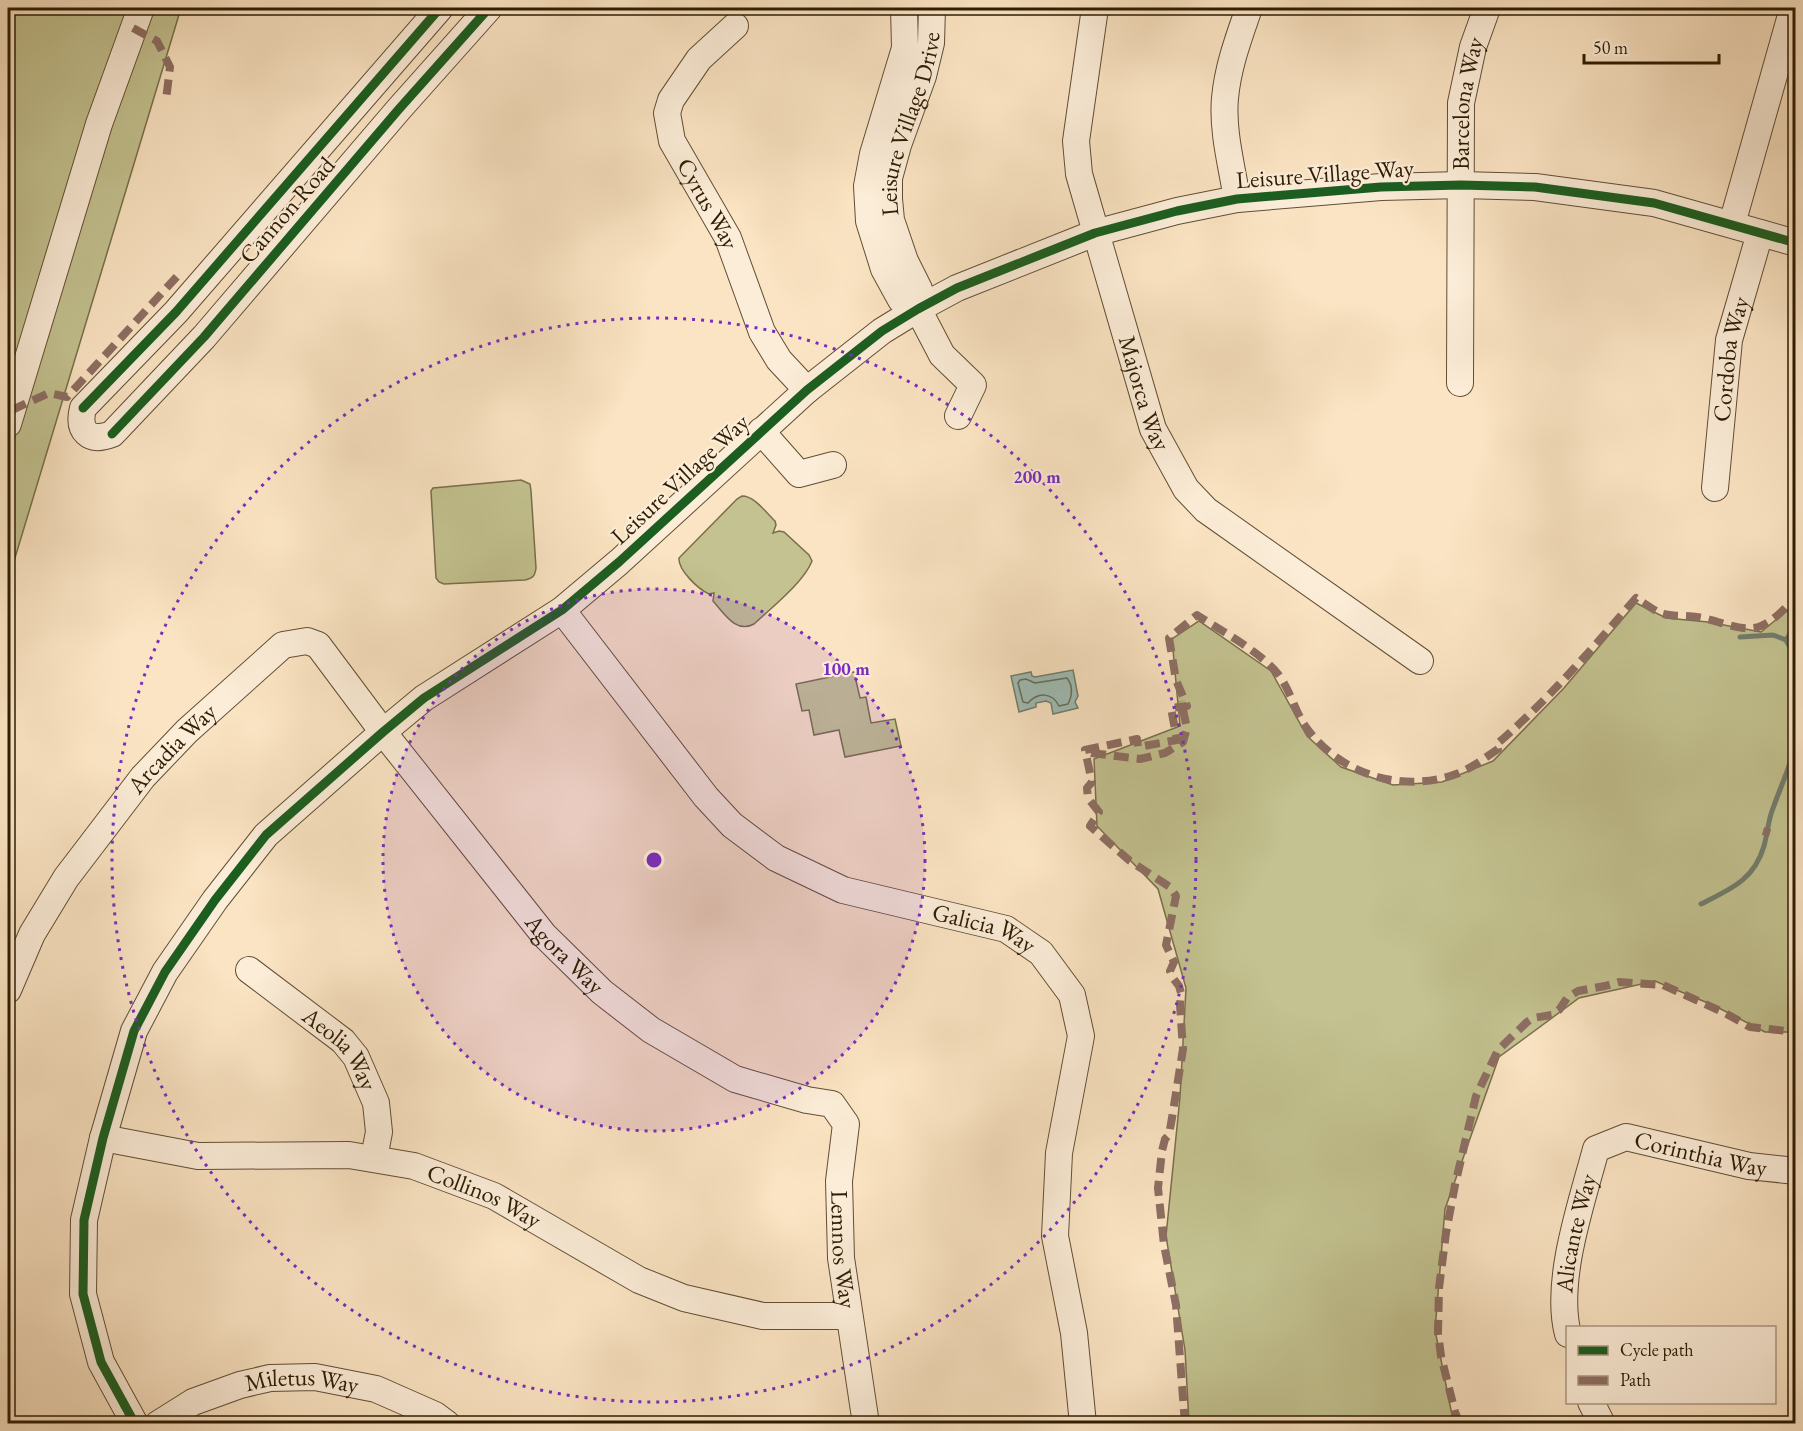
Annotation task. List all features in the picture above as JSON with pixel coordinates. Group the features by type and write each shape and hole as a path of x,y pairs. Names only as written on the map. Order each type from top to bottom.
{"street":[{"path":"8,424 99,124 141,8"},
{"name":"Cannon Road","path":"440,8 176,312 83,408 80,418 83,429 91,436 102,438 112,434 204,337 399,109 489,8"},
{"name":"Leisure Village Drive","path":"904,8 916,52"},
{"name":"Leisure Village Drive","path":"918,309 901,300 884,269 869,221 867,186 873,154 896,80 916,52 931,43 932,8"},
{"name":"Majorca Way","path":"1095,8 1076,141 1079,174 1153,429 1186,489 1206,510 1420,661"},
{"path":"1237,199 1226,128 1225,99 1231,62 1249,8"},
{"name":"Barcelona Way","path":"1460,383 1461,103 1473,47 1487,8"},
{"path":"1732,224 1793,8"},
{"name":"Cyrus Way","path":"735,26 699,59 671,100 667,113 672,141 728,238 762,332 779,360 807,390"},
{"name":"Leisure Village Way","path":"135,1424 101,1362 83,1294 84,1220 103,1138 134,1031 165,972 215,900 266,835 424,698 562,610 619,562 807,390 882,331 957,288 1095,233 1178,211 1237,199 1381,187 1461,185 1535,187 1654,203 1796,243"},
{"name":"Cordoba Way","path":"1715,488 1729,340 1760,233"},
{"path":"918,309 942,355 973,385 958,416"},
{"path":"761,431 799,474 833,465"},
{"name":"Galicia Way","path":"562,610 706,797 732,825 776,858 843,890 1006,930 1041,953 1072,995 1081,1036 1059,1153 1055,1236 1074,1334 1083,1424"},
{"name":"Arcadia Way","path":"8,990 32,934 66,878 143,777 187,731 283,645 307,641 318,645 383,732"},
{"name":"Agora Way","path":"383,732 544,935 602,992 651,1030 735,1079 807,1100"},
{"name":"Aeolia Way","path":"249,970 344,1041 356,1057 376,1103 379,1132 374,1158"},
{"name":"Lemnos Way","path":"807,1100 832,1104 846,1124 839,1192 841,1258 866,1424"},
{"name":"Corinthia Way","path":"1610,1144 1626,1137 1749,1166 1796,1171"},
{"name":"Collinos Way","path":"103,1138 198,1156 349,1155 414,1166 494,1196 639,1280 684,1298 763,1316 848,1316"},
{"name":"Alicante Way","path":"1566,1328 1563,1318 1566,1265 1596,1149 1610,1144"},
{"name":"Miletus Way","path":"158,1424 194,1402 240,1384 270,1378 315,1377 376,1389 435,1415 447,1424"},
{"path":"1592,1404 1602,1424"}],"shaded area":[{"path":"8,8 181,8 8,581"},
{"path":"521,480 530,484 531,491 536,568 533,576 525,580 444,584 439,582 436,578 431,491 433,488"},
{"path":"742,496 756,502 775,521 773,533 784,532 809,555 812,561 802,577 786,594 754,624 748,626 731,621 713,601 714,593 709,594 694,584 682,568 679,558"},
{"path":"1636,603 1666,618 1708,622 1761,632 1795,604 1795,1032 1765,1032 1715,1006 1655,981 1579,998 1499,1057 1445,1209 1435,1330 1452,1415 1456,1423 1189,1423 1185,1350 1166,1236 1180,1097 1186,988 1158,889 1097,826 1094,759 1180,726 1172,639 1199,621 1271,671 1307,736 1341,767 1393,785 1442,782 1493,761 1564,688"},
{"path":"854,672 860,698 866,697 871,723 895,719 901,746 845,757 839,730 814,735 809,710 802,711 796,684"}],"water":[{"path":"1073,670 1078,696 1075,702 1078,708 1053,714 1051,703 1046,701 1036,703 1036,707 1019,712 1011,676 1031,672 1035,677"}],"waterway":[{"path":"1786,640 1796,625"},
{"path":"1740,637 1773,635 1786,640 1792,651 1796,669"},
{"path":"1701,904 1740,882 1760,858 1771,814 1796,743"}],"marked path":[{"path":"133,28 157,41 170,67 166,100"},
{"path":"12,410 49,393 67,397 181,272"},
{"path":"1185,1424 1176,1305 1164,1245 1158,1188 1162,1151 1165,1139 1169,1135 1183,1049 1181,993 1170,971 1174,962 1166,945 1176,896 1170,887 1130,861 1090,826 1099,812 1088,798 1087,788 1092,782 1085,750 1137,739 1138,747 1177,740 1171,708 1187,706 1176,680 1169,638 1197,615 1240,642 1270,665 1278,674 1308,730 1322,746 1339,759 1376,777 1418,782 1459,773 1498,749 1497,744 1552,692 1636,598 1664,614 1704,618 1729,625 1754,628 1771,621 1796,595"},
{"path":"1091,753 1140,759 1165,753 1183,742 1187,728 1181,701"},
{"path":"1763,831 1770,833"},
{"path":"1460,1424 1441,1356 1438,1333 1439,1288 1455,1185 1476,1096 1498,1050 1527,1022 1533,1018 1552,1015 1559,1010 1567,998 1578,991 1619,982 1663,985 1750,1027 1796,1032"}],"cycle path":[{"path":"83,408 176,312 440,8"},
{"path":"112,434 204,337 399,109 489,8"},
{"path":"135,1424 101,1362 83,1294 84,1220 103,1138 134,1031 165,972 215,900 266,835 424,698 562,610 619,562 807,390 882,331 957,288 1095,233 1177,211 1237,199 1381,187 1461,185 1535,187 1654,203 1796,243"}]}
